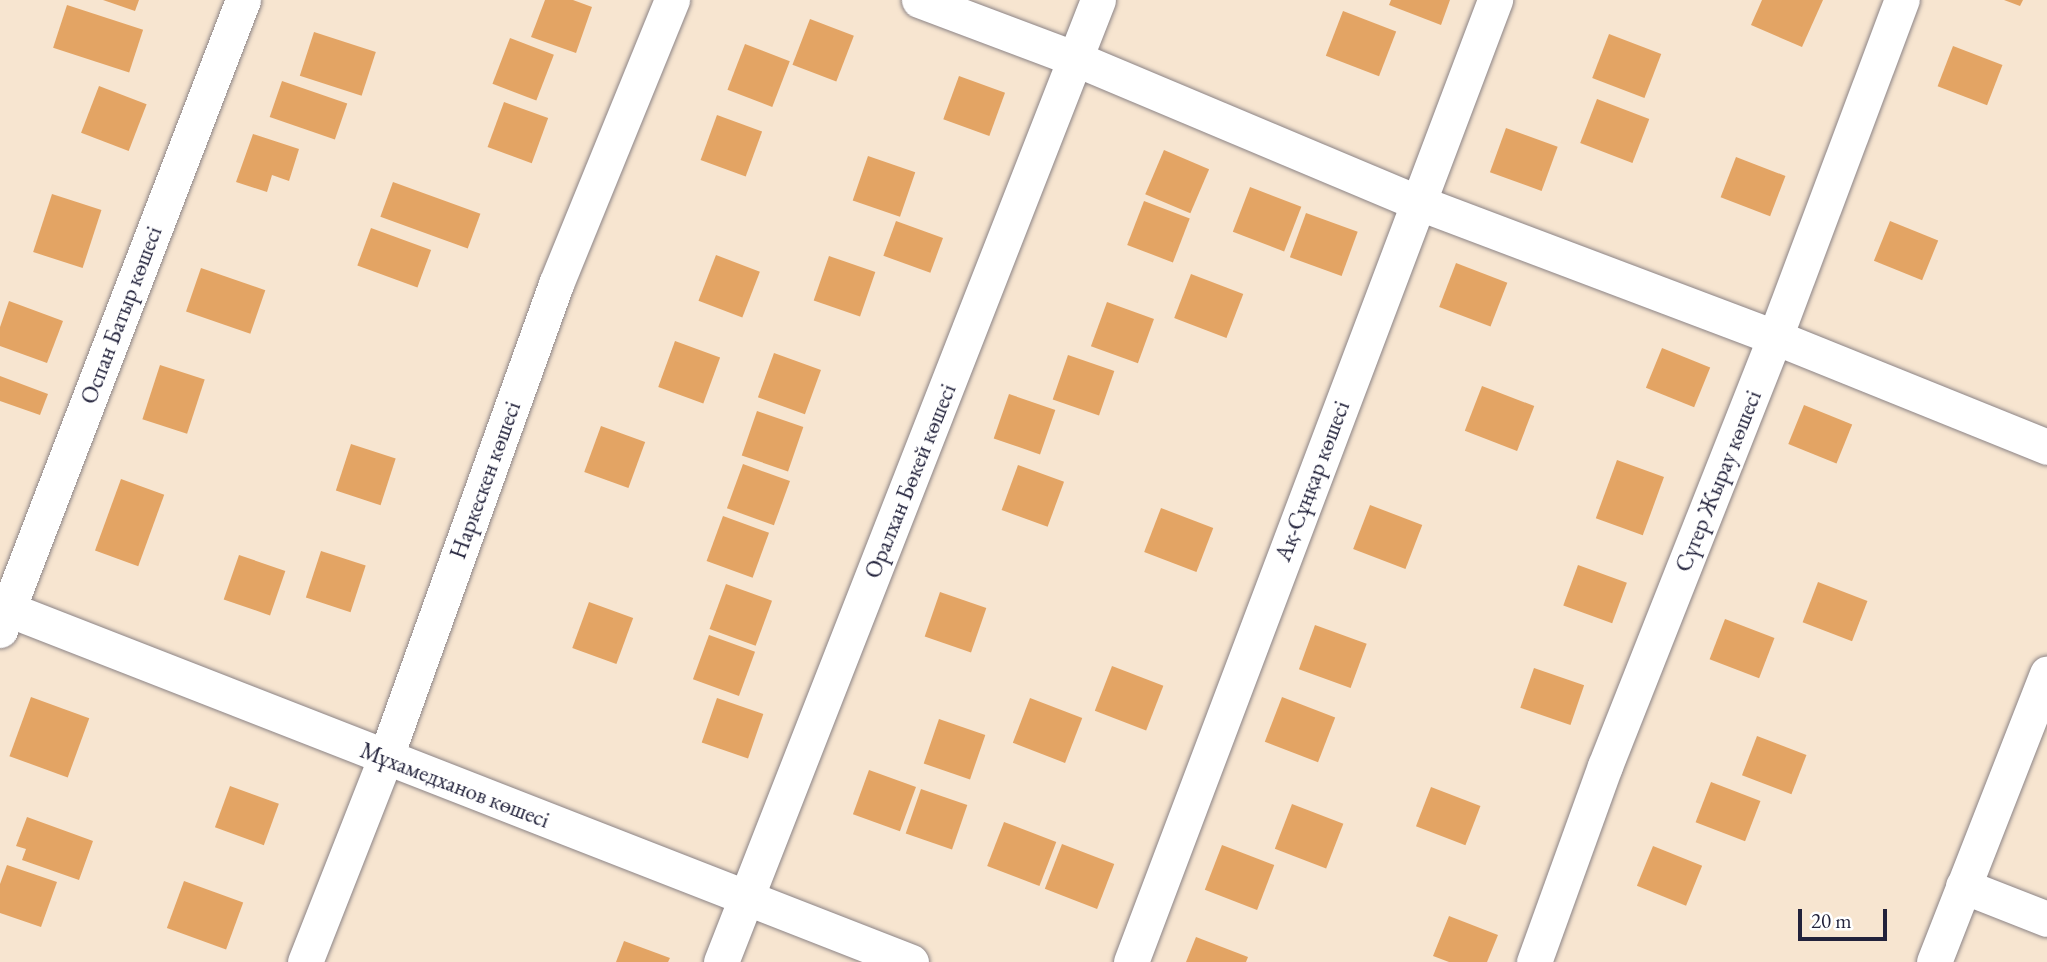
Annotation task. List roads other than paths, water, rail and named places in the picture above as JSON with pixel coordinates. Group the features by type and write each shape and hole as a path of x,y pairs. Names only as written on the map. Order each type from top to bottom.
{"street":[{"name":"Оспан Батыр көшесі","path":"3,615 243,0"},
{"name":"Наркескен көшесі","path":"305,962 385,759 556,284 672,0"},
{"path":"919,0 1076,59 1417,202 1775,337 2047,447"},
{"name":"Оралхан Бөкей көшесі","path":"721,962 1098,0"},
{"name":"Ақ-Сұңқар көшесі","path":"1132,962 1495,0"},
{"name":"Сүгер Жырау көшесі","path":"1534,962 1605,766 1775,337 1902,0"},
{"name":"Мұхамедханов көшесі","path":"3,615 911,962"},
{"path":"1934,962 2047,673"},
{"path":"1963,886 2047,919"}]}
